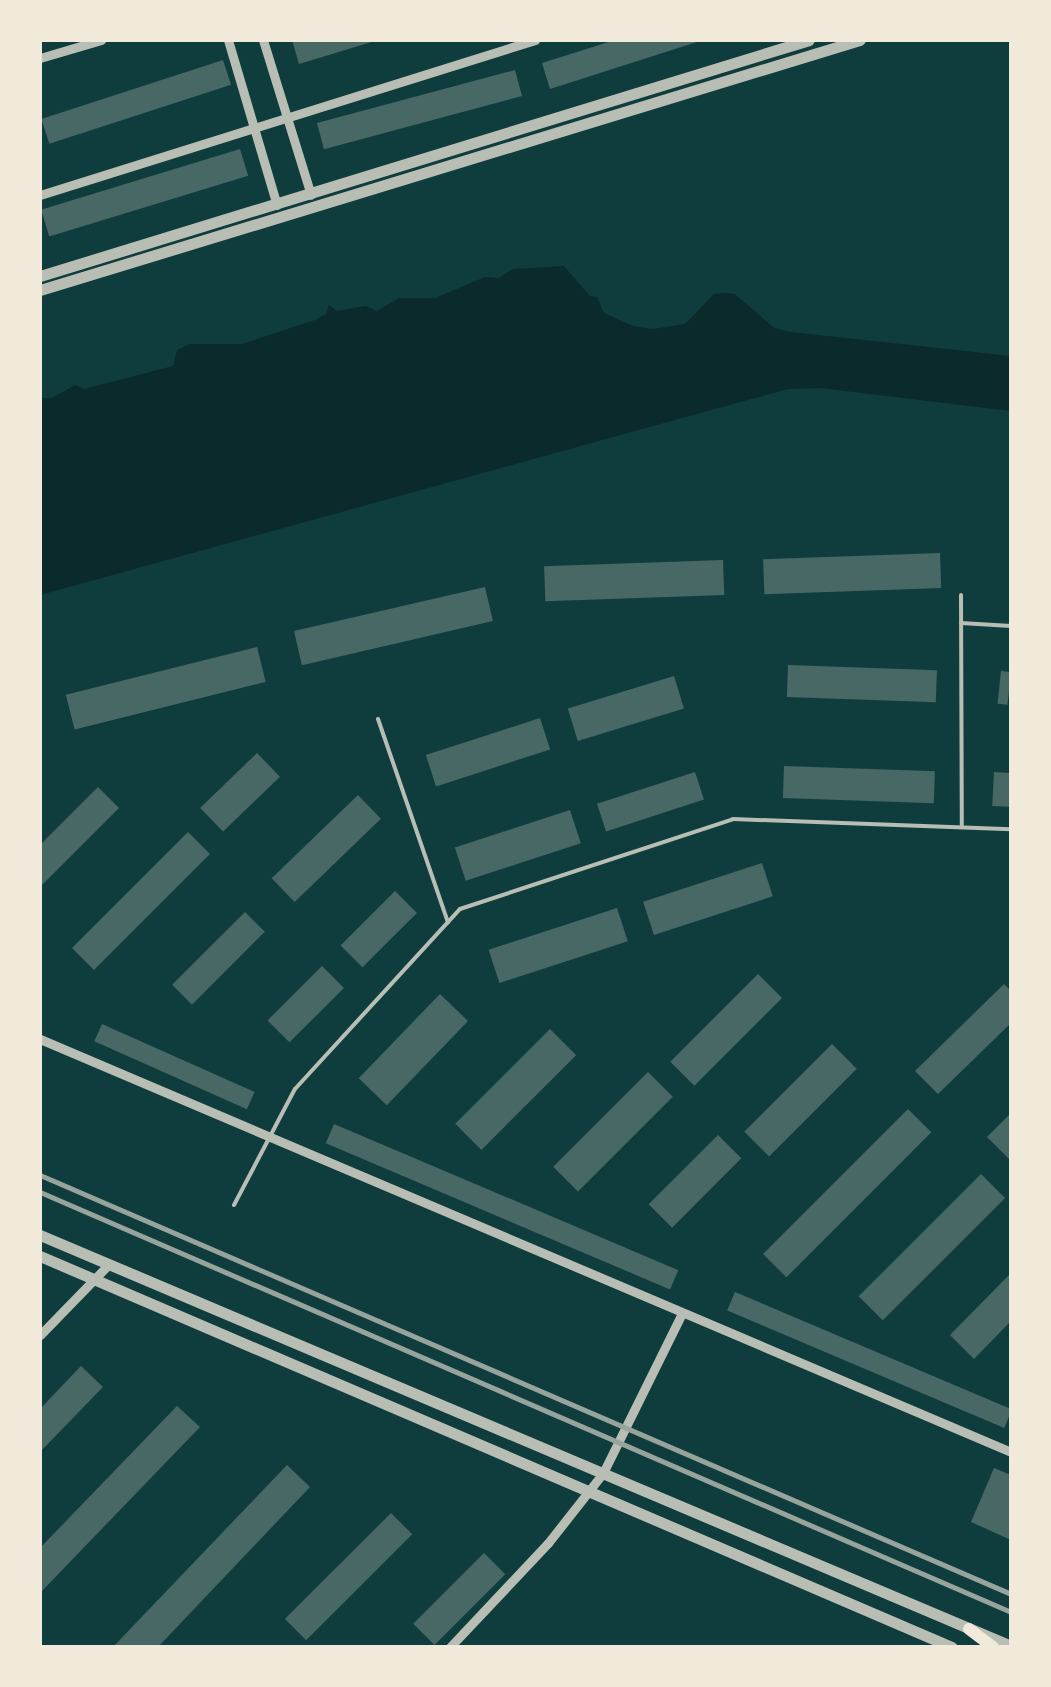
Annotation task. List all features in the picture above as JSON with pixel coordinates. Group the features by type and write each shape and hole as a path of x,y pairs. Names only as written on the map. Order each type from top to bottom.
{"main road":[{"path":"970,1629 993,1647"}],"street":[{"path":"40,58 101,40"},
{"path":"228,40 279,209"},
{"path":"263,40 312,199"},
{"path":"40,195 534,40"},
{"path":"312,199 777,45 809,40"},
{"path":"40,276 860,40"},
{"path":"777,45 782,64"},
{"path":"40,290 279,209"},
{"path":"40,1039 1011,1452"},
{"path":"40,1235 1011,1646"},
{"path":"40,1256 932,1642 952,1647"},
{"path":"40,1334 109,1264"},
{"path":"450,1647 590,1492 682,1313"}],"lane":[{"path":"961,595 962,827"},
{"path":"960,623 1011,626"},
{"path":"378,719 448,922"},
{"path":"234,1204 295,1088 460,909 733,819 1011,829"}],"water":[{"path":"564,266 590,296 597,297 604,313 633,326 653,329 685,324 714,294 725,293 735,294 774,328 791,332 1011,356 1011,411 820,388 788,389 40,595 40,398 52,398 75,385 84,389 173,366 177,350 190,344 242,344 315,320 326,314 329,305 337,311 366,306 377,311 399,298 435,298 485,277 498,278 513,269"}],"building":[{"path":"292,40 375,40 375,41 299,64"},
{"path":"615,40 700,41 550,89 542,63"},
{"path":"223,60 231,85 49,144 41,119"},
{"path":"515,70 522,96 324,149 317,123"},
{"path":"240,149 248,176 49,237 41,210"},
{"path":"940,553 941,588 764,594 763,559"},
{"path":"723,560 724,595 545,601 544,566"},
{"path":"485,587 493,621 302,665 294,631"},
{"path":"257,647 266,682 75,730 66,695"},
{"path":"788,665 937,670 936,702 787,697"},
{"path":"1001,671 1011,672 1007,705 998,704"},
{"path":"674,676 684,709 578,741 568,708"},
{"path":"540,718 550,749 436,786 426,755"},
{"path":"257,753 280,777 223,832 200,808"},
{"path":"784,766 935,771 934,803 783,798"},
{"path":"695,772 704,800 606,831 597,804"},
{"path":"994,772 1011,773 1009,807 992,806"},
{"path":"98,787 119,808 40,887 40,845"},
{"path":"358,795 381,819 295,902 272,878"},
{"path":"570,810 581,843 466,881 455,847"},
{"path":"188,832 210,854 94,970 72,948"},
{"path":"762,863 773,896 654,935 643,902"},
{"path":"395,891 417,913 362,967 341,945"},
{"path":"617,908 628,941 499,983 489,950"},
{"path":"245,912 265,932 192,1005 172,985"},
{"path":"322,966 344,988 289,1042 268,1020"},
{"path":"758,974 782,998 694,1086 670,1062"},
{"path":"1004,984 1011,991 1011,1023 938,1094 915,1071"},
{"path":"440,994 468,1021 387,1105 359,1078"},
{"path":"102,1024 255,1092 247,1109 94,1041"},
{"path":"550,1029 576,1055 481,1150 455,1124"},
{"path":"832,1044 857,1069 769,1156 744,1132"},
{"path":"648,1072 673,1097 578,1192 553,1167"},
{"path":"908,1109 931,1132 786,1277 763,1254"},
{"path":"1011,1113 1011,1161 987,1137"},
{"path":"334,1124 678,1270 670,1289 326,1143"},
{"path":"718,1135 741,1158 672,1228 649,1204"},
{"path":"981,1174 1005,1198 883,1320 859,1296"},
{"path":"1011,1273 1011,1321 974,1359 950,1335"},
{"path":"735,1292 1011,1409 1004,1428 727,1310"},
{"path":"81,1366 103,1387 40,1452 40,1409"},
{"path":"177,1406 200,1427 40,1593 40,1548"},
{"path":"287,1465 310,1487 158,1647 113,1647"},
{"path":"994,1468 1011,1475 1011,1540 971,1522"},
{"path":"391,1513 412,1534 306,1640 285,1619"},
{"path":"484,1553 505,1574 435,1645 413,1624"}],"railway":[{"path":"40,1175 1011,1594"},
{"path":"40,1192 1011,1612"}]}
